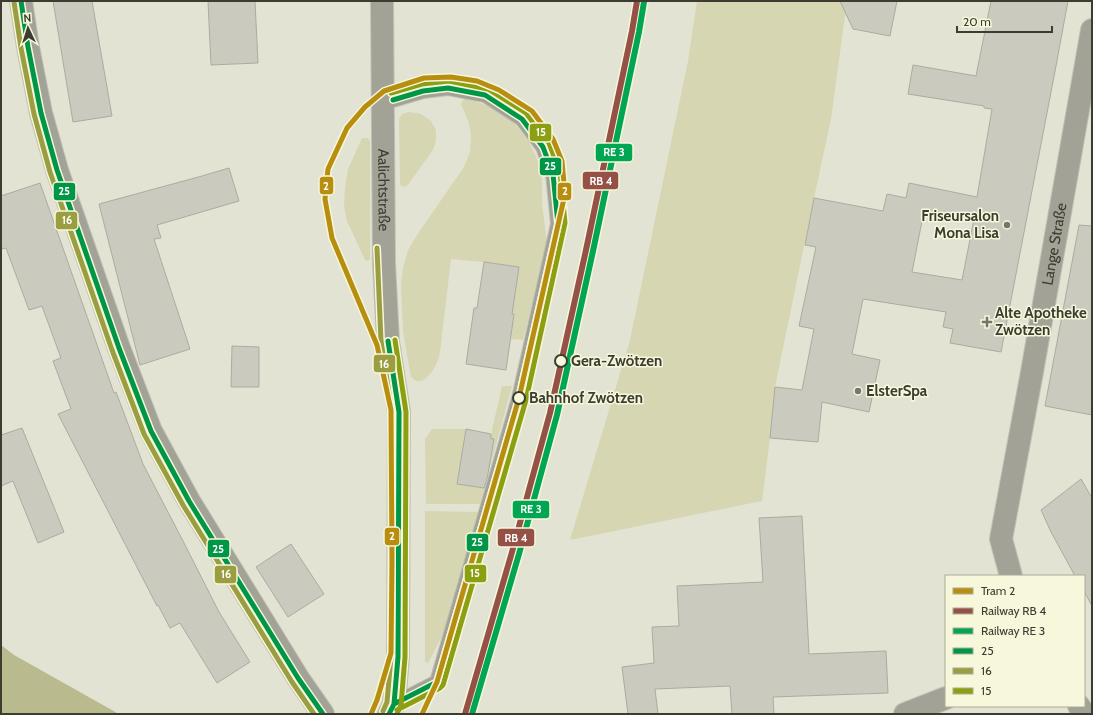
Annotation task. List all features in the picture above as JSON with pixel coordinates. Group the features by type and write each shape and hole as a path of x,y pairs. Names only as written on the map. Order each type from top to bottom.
{"street":[{"path":"21,1 35,84 53,157 117,341 151,431 190,501 298,678 323,714"},
{"name":"Aalichtstraße","path":"382,1 384,270 388,341 399,412 398,657 391,709"},
{"name":"Lange Straße","path":"1011,575 1001,539 1092,30"},
{"path":"905,714 945,698"}],"lane":[{"path":"391,709 437,682 519,398 558,224 553,174 543,147 522,119 485,95 448,88 423,91 393,100"}],"shaded area":[{"path":"697,1 847,1 831,119 775,387 762,501 570,540 630,340 688,61"},
{"path":"464,99 470,99 501,113 516,125 529,142 538,161 542,180 542,204 547,243 523,340 510,339 514,314 512,314 484,262 451,259 439,356 436,365 429,375 422,381 416,381 411,377 403,332 401,284 403,268 408,250 464,167 470,152 471,135 469,123 461,104"},
{"path":"410,112 421,114 431,121 436,130 436,141 433,150 407,186 402,187 400,184 399,119 402,114"},
{"path":"362,138 368,138 370,141 370,259 367,261 365,260 347,221 344,207 348,169"},
{"path":"502,386 512,386 480,504 426,504 425,439 432,429 466,429 457,484 482,488 493,439 491,439 492,430"},
{"path":"425,511 479,512 450,614 441,638 428,663 425,662"},
{"path":"1,645 14,655 119,714 1,714"}],"building":[{"path":"53,1 92,1 112,116 73,122"},
{"path":"208,1 255,1 258,63 211,65"},
{"path":"840,1 897,1 890,36 853,29"},
{"path":"991,1 1068,1 1001,352 950,343 953,329 943,327 946,312 863,299 852,354 880,360 869,412 822,402 818,442 770,438 775,387 802,390 814,329 799,326 816,247 805,245 814,198 883,211 887,194 906,198 909,183 977,197 992,109 984,108 984,106 908,94 913,65 976,76","holes":["924,211 974,219 962,280 912,272"]},
{"path":"229,168 239,201 157,225 161,238 154,239 190,349 140,365 99,204"},
{"path":"40,183 114,393 116,392 143,464 219,612 250,662 217,683 180,623 170,628 158,605 157,606 58,414 71,409 53,361 61,358 42,306 29,310 6,248 1,249 1,196"},
{"path":"1079,225 1092,226 1092,415 1045,406"},
{"path":"484,262 519,267 506,370 466,364 474,308 477,308"},
{"path":"232,346 259,347 259,387 231,387"},
{"path":"22,428 64,532 38,543 13,481 1,486 1,435"},
{"path":"466,429 491,434 491,439 494,439 484,488 457,484"},
{"path":"1081,479 1092,498 1092,606 1085,593 1085,575 1074,575 1041,510"},
{"path":"802,516 809,654 886,651 888,693 773,697 774,714 732,714 730,686 655,689 658,714 628,714 622,667 654,663 652,627 679,626 677,586 763,582 759,518"},
{"path":"291,544 324,594 288,617 256,567"}],"tram line":[{"name":"2","path":"371,714 377,700 391,653 391,410 377,345 332,238 325,199 328,169 347,128 365,107 384,91 424,78 451,77 477,81 499,90 532,111 553,139 562,161 565,194 519,398 437,682 422,714"}],"transit line":[{"name":"25","path":"21,1 41,113 57,170 119,348 151,431 189,501 298,678 323,714"},
{"path":"465,714 512,552 550,413 586,250 637,1"},
{"name":"16","path":"14,2 34,114 50,172 112,350 144,434 183,505 292,682 314,714"},
{"path":"472,714 519,554 557,415 593,251 644,2"},
{"name":"15","path":"391,93 422,84 449,81 488,89 526,113 549,143 560,172 565,223 526,400 443,685 440,688 397,710"},
{"name":"25","path":"393,100 423,91 448,88 485,95 522,119 543,147 553,174 558,224 519,398 437,682 394,704"},
{"name":"16","path":"377,248 381,341 392,413 391,657 387,702 383,711"},
{"name":"15","path":"395,340 406,412 405,657 401,705 397,714"},
{"name":"25","path":"388,341 399,412 398,657 394,704 389,714"}],"place":[{"name":"Friseursalon Mona Lisa","path":"1007,225"},
{"name":"Alte Apotheke Zwötzen","path":"987,322"},
{"name":"Gera-Zwötzen","path":"561,361"},
{"name":"ElsterSpa","path":"858,391"},
{"name":"Bahnhof Zwötzen","path":"519,398"}]}
